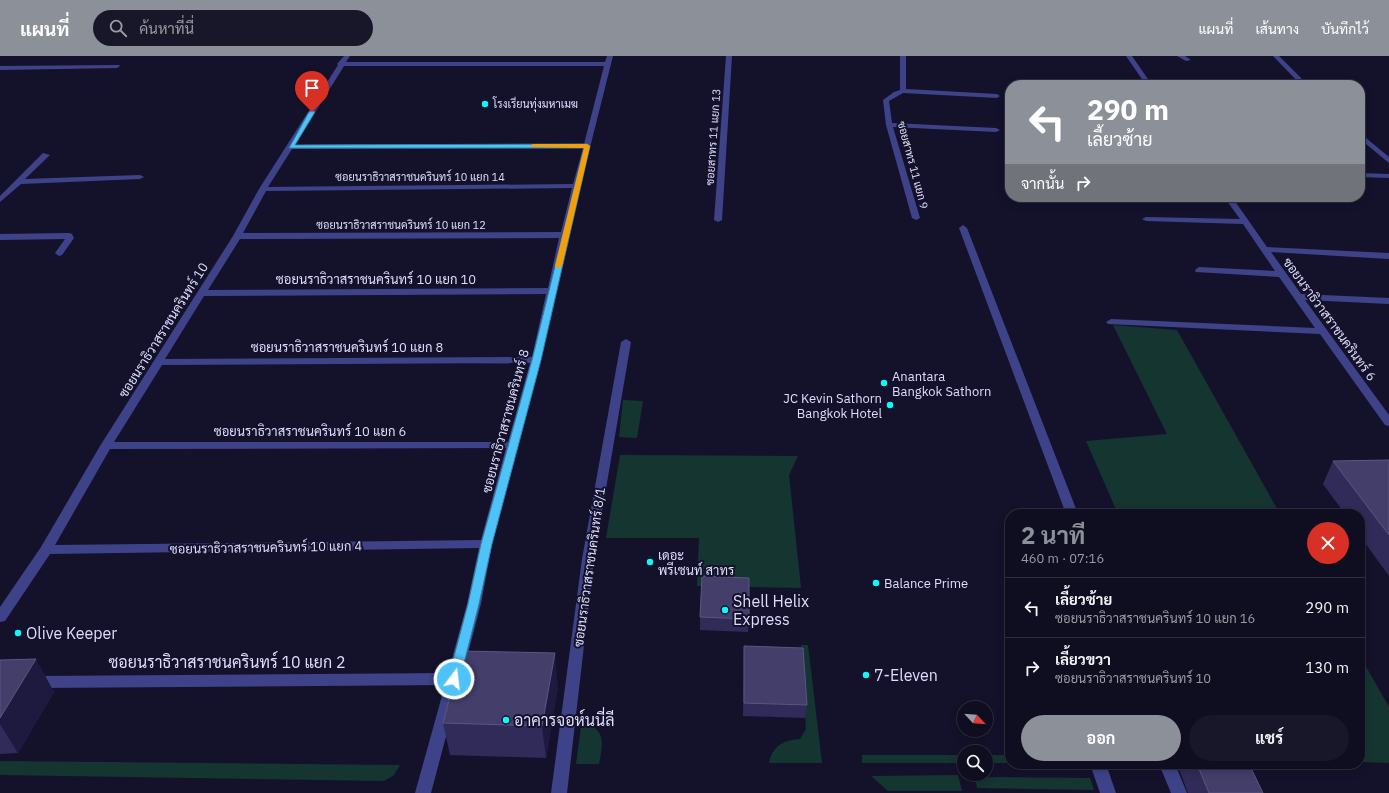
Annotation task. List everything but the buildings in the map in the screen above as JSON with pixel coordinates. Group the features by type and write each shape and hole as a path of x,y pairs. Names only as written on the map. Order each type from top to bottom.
{"street":[{"name":"ซอยนราธิวาสราชนครินทร์ 10","path":"0,617 46,550 106,446 237,236 263,189 291,147 340,64 347,56"},
{"name":"ซอยสาทร 11 แยก 13","path":"718,220 729,56"},
{"path":"903,56 903,91 997,96"},
{"path":"1129,56 1146,80"},
{"path":"1180,56 1188,60"},
{"path":"1276,56 1300,80"},
{"path":"340,64 609,60"},
{"name":"ซอยนราธิวาสราชนครินทร์ 8","path":"423,793 474,604 486,544 536,360 577,186 609,60"},
{"path":"0,68 117,66"},
{"name":"ซอยสาทร 11 แยก 9","path":"903,91 896,93 886,100 889,125 916,218"},
{"path":"889,125 996,130"},
{"path":"1365,139 1389,161"},
{"path":"291,147 587,146"},
{"path":"0,200 46,155"},
{"path":"1365,175 1389,176"},
{"path":"18,182 140,177"},
{"name":"ซอยนราธิวาสราชนครินทร์ 10 แยก 14","path":"263,189 577,186"},
{"name":"ซอยนราธิวาสราชนครินทร์ 6","path":"1232,202 1389,423"},
{"path":"1146,218 1246,222"},
{"path":"963,228 1070,509"},
{"name":"ซอยนราธิวาสราชนครินทร์ 10 แยก 12","path":"237,236 566,235"},
{"path":"0,237 69,236 70,238 59,253"},
{"path":"1264,249 1389,256"},
{"path":"1199,270 1282,274"},
{"name":"ซอยนราธิวาสราชนครินทร์ 10 แยก 10","path":"201,293 552,291"},
{"path":"1298,297 1389,301"},
{"path":"1111,322 1323,331"},
{"name":"ซอยนราธิวาสราชนครินทร์ 8/1","path":"559,793 588,559 626,342"},
{"name":"ซอยนราธิวาสราชนครินทร์ 10 แยก 8","path":"159,362 536,360"},
{"name":"ซอยนราธิวาสราชนครินทร์ 10 แยก 6","path":"106,446 514,445"},
{"name":"ซอยนราธิวาสราชนครินทร์ 10 แยก 4","path":"46,550 486,544"},
{"name":"ซอยนราธิวาสราชนครินทร์ 10 แยก 2","path":"24,682 454,679"},
{"path":"1100,769 1108,793"},
{"path":"1169,769 1179,793"}],"green space":[{"path":"1113,325 1177,330 1277,509 1116,509 1086,441 1167,434"},
{"path":"623,400 643,401 637,438 619,437"},
{"path":"620,455 798,456 789,475 801,588 697,586 699,538 606,538"},
{"path":"801,645 808,645 822,763 769,763 776,748 789,741 800,739 806,729"},
{"path":"1365,665 1389,707 1389,763 1365,762"},
{"path":"582,719 595,728 601,737 602,748 599,764 576,764"},
{"path":"862,755 957,755 957,763 862,763"},
{"path":"993,755 1005,755 1005,763 993,763"},
{"path":"0,761 400,765 394,775 384,781 0,775"},
{"path":"957,775 957,781 960,781 962,791 888,791 871,776"},
{"path":"993,777 1090,778 1094,790 977,788 976,781 993,781"}],"slow traffic":[{"path":"533,146 587,146 558,266"}],"place":[{"name":"โรงเรียนทุ่งมหาเมฆ","path":"485,104"},
{"name":"Anantara Bangkok Sathorn","path":"884,383"},
{"name":"JC Kevin Sathorn Bangkok Hotel","path":"890,405"},
{"name":"เดอะ พรีเซนท์ สาทร","path":"650,562"},
{"name":"Balance Prime","path":"876,583"},
{"name":"Shell Helix Express","path":"725,610"},
{"name":"Olive Keeper","path":"18,633"},
{"name":"7-Eleven","path":"866,675"},
{"name":"อาคารจอห์นนี่ลี","path":"506,720"}],"route":[{"path":"312,112 291,147 587,146 536,360 486,544 474,604 454,679"}]}
